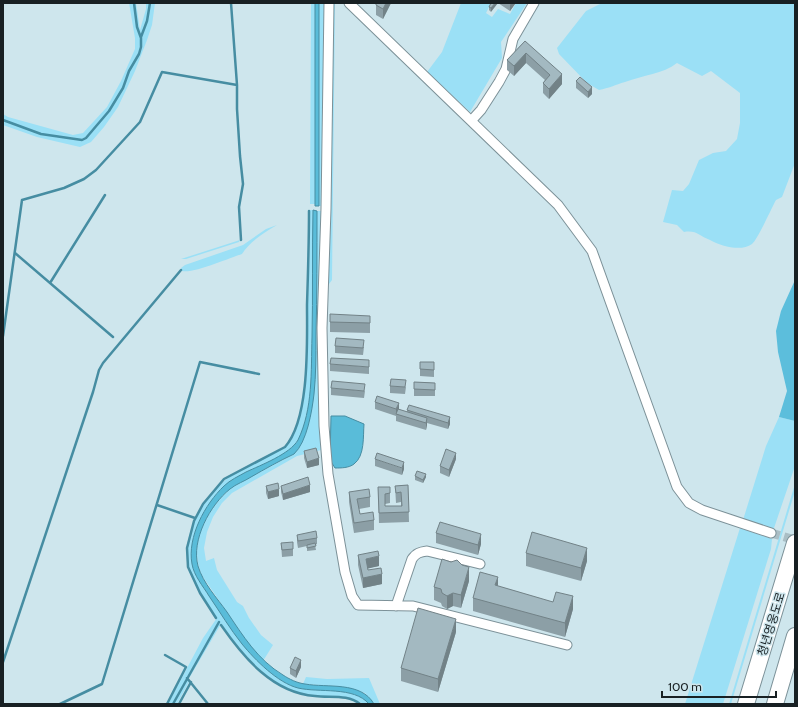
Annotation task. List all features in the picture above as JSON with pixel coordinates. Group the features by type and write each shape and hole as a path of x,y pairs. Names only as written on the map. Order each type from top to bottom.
{"highway":[{"name":"청년영웅도로","path":"746,704 795,544"},
{"path":"775,704 795,636"}],"street":[{"path":"329,3 326,209 322,328 324,426 326,460 344,565 352,596 358,605 413,606 568,645"},
{"path":"349,3 558,205 592,251 677,487 681,493 689,503 702,510 771,533"},
{"path":"470,121 481,110 499,82 506,69 513,39 534,3"},
{"path":"396,606 412,559 420,552 427,551 480,564"}],"shaded area":[{"path":"129,3 136,3 140,30 146,9 146,3 155,3 152,25 135,71 118,107 91,142 80,147 37,137 3,125 3,114 8,117 73,135 83,133 107,107 121,81 135,49 135,38"},
{"path":"311,3 315,3 315,204 310,204"},
{"path":"315,3 319,3 319,206 315,206"},
{"path":"319,3 325,3 323,206 319,206"},
{"path":"332,3 335,3 332,280 326,288"},
{"path":"461,3 491,3 486,13 492,17 498,9 510,14 516,3 527,3 501,42 502,58 470,112 427,72 442,52"},
{"path":"602,3 795,3 795,163 782,197 776,200 752,244 742,248 725,246 695,233 684,232 677,225 663,222 672,190 683,191 689,184 699,160 713,153 726,151 737,139 740,123 740,93 711,71 702,76 677,63 666,70 599,90 587,83 559,54 557,48 586,11"},
{"path":"310,210 313,210 311,374 309,401 303,428 298,440 289,450 275,459 235,478 217,493 204,511 195,532 192,543 192,564 199,581 229,626 253,657 267,670 283,681 298,688 345,692 363,698 369,704 350,698 307,695 293,691 281,685 258,668 221,624 188,680 189,682 177,704 168,704 203,638 217,618 196,587 188,567 186,555 188,542 196,517 211,495 229,477 285,447 294,434 300,418 306,380"},
{"path":"313,210 317,211 316,372 312,409 306,434 299,449 294,454 230,489 216,504 209,514 200,534 197,545 198,566 207,584 245,639 274,669 296,682 343,687 361,692 374,704 369,704 363,698 345,692 298,688 283,681 267,670 253,657 229,626 199,581 192,564 192,543 195,532 204,511 217,493 232,480 275,459 289,450 298,440 303,428 309,403 311,376"},
{"path":"317,211 323,211 320,390 321,450 297,456 232,493 222,503 213,517 207,532 204,548 206,561 214,558 217,570 237,602 243,606 249,618 261,635 273,645 263,661 246,640 203,577 198,565 198,540 202,528 215,506 232,487 294,454 302,443 307,428 314,390 317,318"},
{"path":"277,225 253,241 242,254 202,268 182,271 181,268 185,265 243,245 266,229"},
{"path":"240,240 239,242 186,259 181,259"},
{"path":"795,280 795,421 779,417 787,391 778,352 776,331 781,311"},
{"path":"331,416 345,416 364,424 363,446 360,456 354,464 345,468 335,468 330,460"},
{"path":"779,417 795,421 795,466 773,531 743,520 766,446"},
{"path":"795,484 795,491 731,704 729,704"},
{"path":"740,528 772,539 771,549 723,704 685,704"},
{"path":"306,677 327,679 369,678 380,704 374,704 365,693 362,692 337,686 303,684"}],"building":[{"path":"376,3 386,3 383,9 376,5"},
{"path":"491,3 495,3 491,8 489,7"},
{"path":"525,41 562,74 549,89 543,83 550,75 526,53 514,66 507,60"},
{"path":"580,77 592,87 588,92 576,81"},
{"path":"330,314 370,316 370,323 330,322"},
{"path":"336,338 364,340 363,348 335,346"},
{"path":"331,358 369,360 369,367 330,364"},
{"path":"420,362 434,362 434,370 420,369"},
{"path":"391,379 406,380 405,387 390,386"},
{"path":"332,381 365,384 364,391 331,388"},
{"path":"414,382 435,383 435,390 414,389"},
{"path":"377,396 399,403 396,409 375,402"},
{"path":"409,405 450,417 448,423 407,410"},
{"path":"398,409 427,418 426,423 396,414"},
{"path":"316,448 319,458 307,462 304,451"},
{"path":"446,449 456,453 449,470 440,466"},
{"path":"377,453 404,462 402,468 375,459"},
{"path":"417,471 426,474 423,480 415,476"},
{"path":"308,477 310,485 283,494 281,486"},
{"path":"278,483 279,489 268,492 266,486"},
{"path":"408,485 409,512 379,513 378,487 390,487 390,493 385,494 385,506 402,506 401,492 396,493 395,486"},
{"path":"369,489 370,497 357,499 360,514 373,512 374,520 354,523 349,492"},
{"path":"440,522 481,534 478,545 436,533"},
{"path":"316,531 317,538 298,541 297,535"},
{"path":"532,532 587,548 581,568 526,553"},
{"path":"293,542 293,549 282,550 281,543"},
{"path":"315,543 316,546 307,548 307,545"},
{"path":"378,551 379,556 366,559 368,570 381,568 382,574 363,578 358,555"},
{"path":"442,559 451,562 457,560 462,565 469,567 461,595 453,593 447,596 442,593 441,589 434,587"},
{"path":"480,572 498,577 495,585 553,602 556,592 573,596 565,623 473,598"},
{"path":"418,608 456,619 438,679 401,668"},
{"path":"295,657 301,660 296,671 290,668"}],"waterway":[{"path":"3,120 41,134 82,140 86,138 109,111 123,88 129,71 139,54 141,38 137,27 134,3"},
{"path":"141,37 147,21 150,3"},
{"path":"231,3 243,184 239,207 241,240"},
{"path":"3,336 22,200 64,188 84,179 96,170 140,122 162,72 237,85"},
{"path":"50,283 105,195"},
{"path":"216,618 200,593 188,567 187,548 194,521 203,504 224,479 285,447 293,434 299,418 303,400 307,359 309,211"},
{"path":"15,253 113,337"},
{"path":"3,662 99,370 103,363 181,270"},
{"path":"60,704 102,684 200,362 259,374"},
{"path":"157,505 195,518"},
{"path":"173,704 219,622"},
{"path":"221,625 239,650 261,672 273,681 300,693 350,699 360,704"},
{"path":"165,655 186,667 167,704"},
{"path":"187,678 208,704"},
{"path":"179,704 191,682"}],"tunnel":[{"path":"771,533 795,540"}]}
